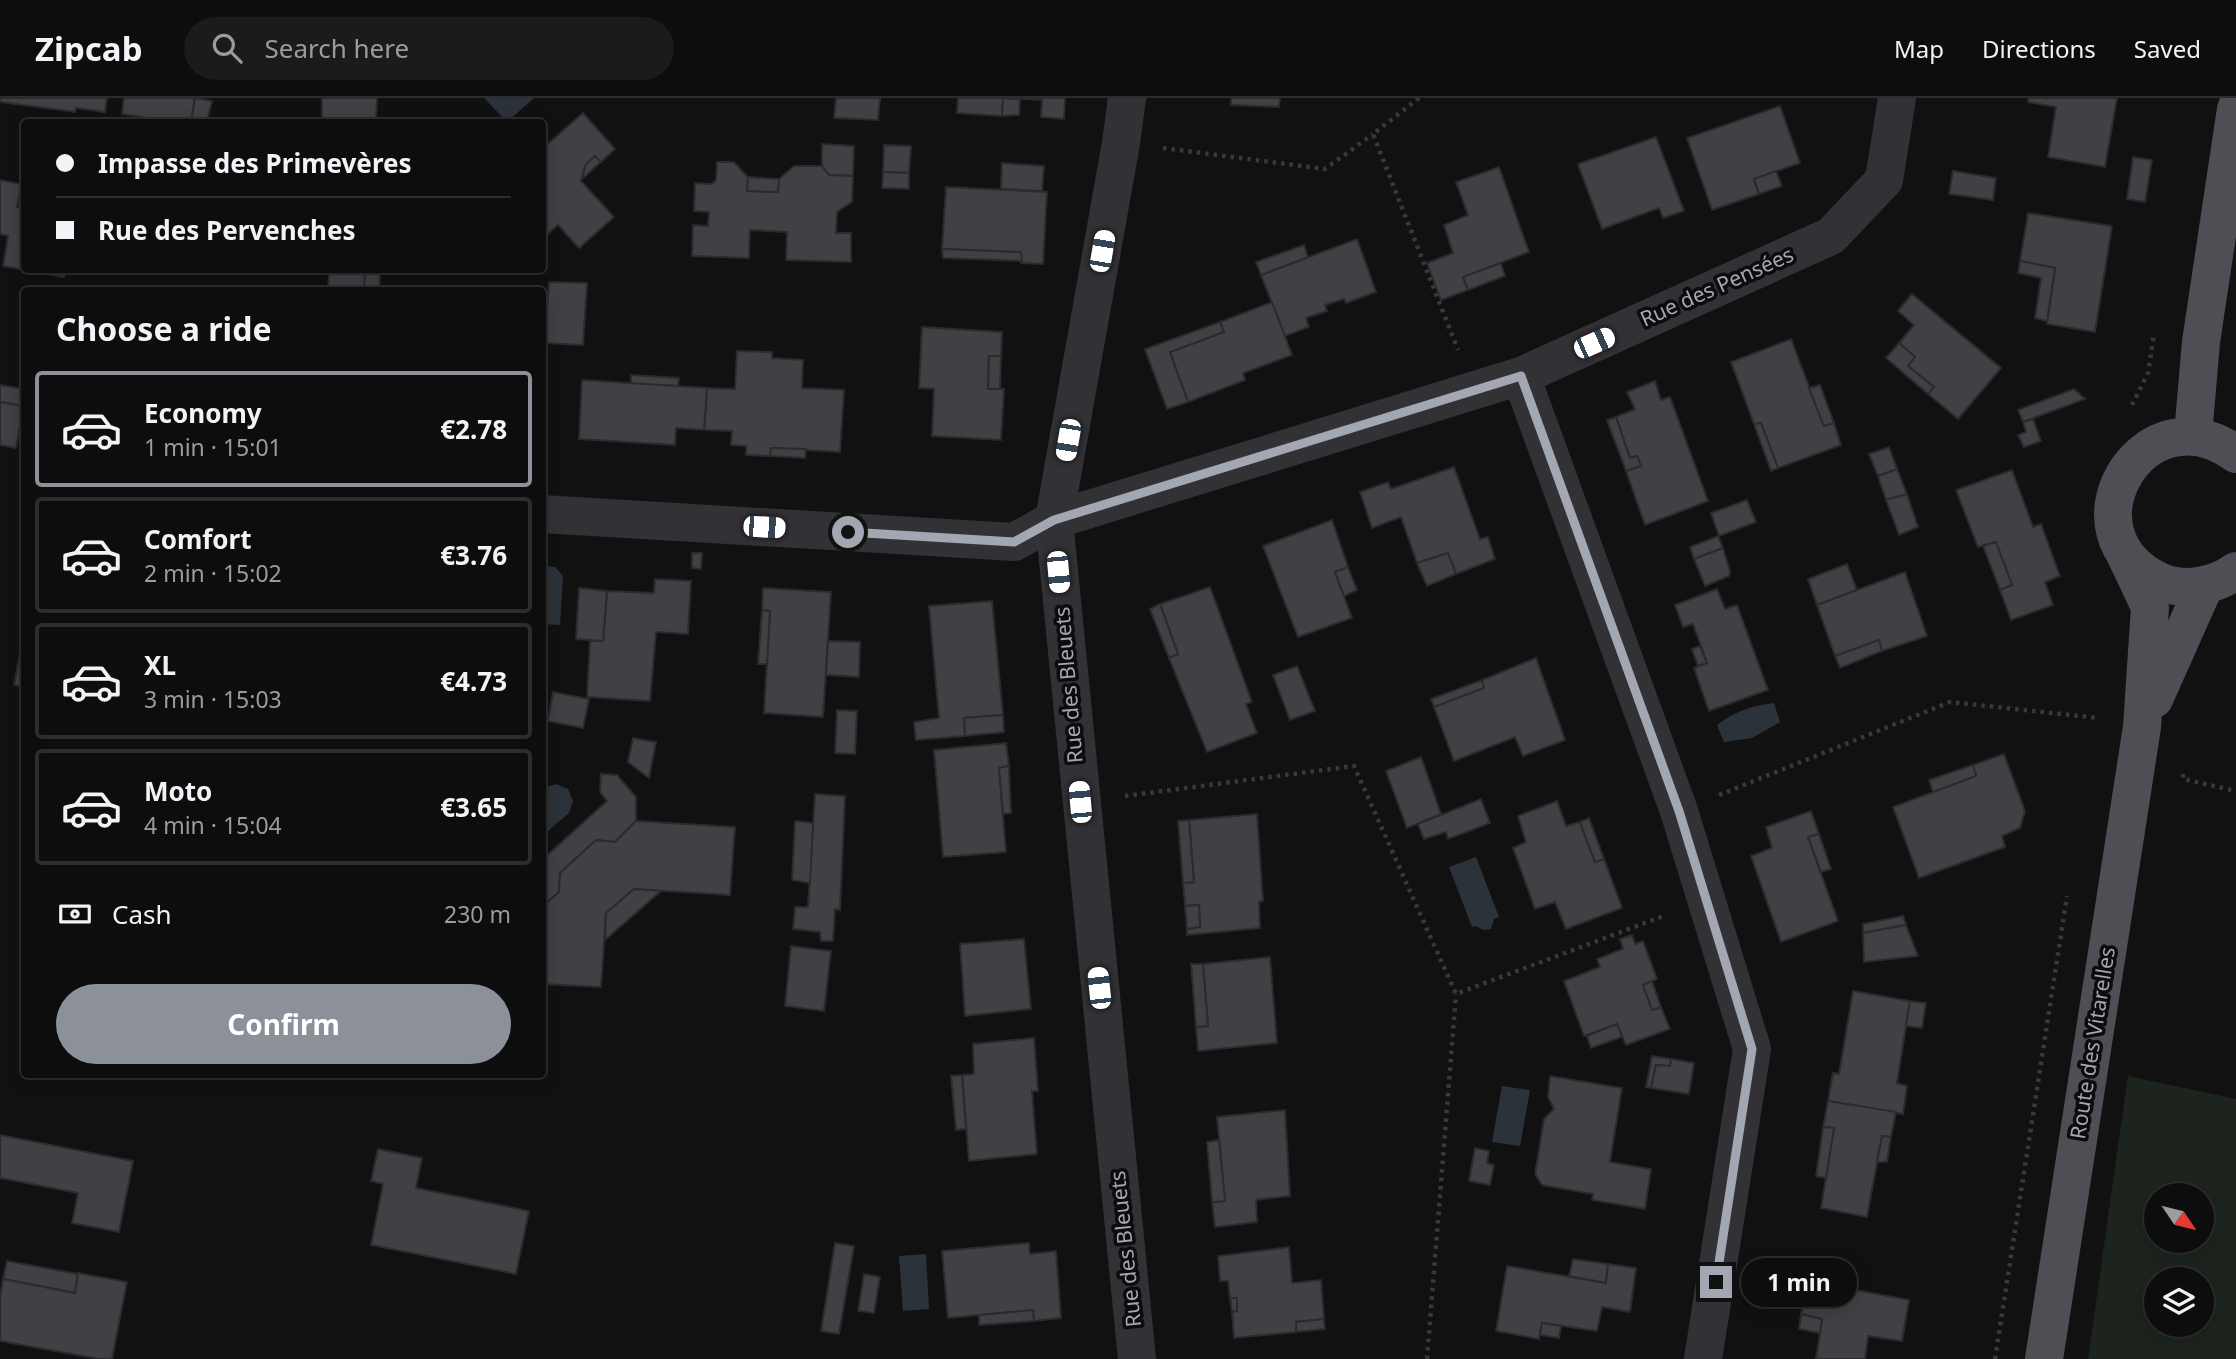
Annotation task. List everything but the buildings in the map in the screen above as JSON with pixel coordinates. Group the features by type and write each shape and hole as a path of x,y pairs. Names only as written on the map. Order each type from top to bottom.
{"main road":[{"path":"2236,109 2201,342 2193,435 2221,443 2236,454"},
{"name":"Route des Vitarelles","path":"2044,1359 2142,727 2150,607 2114,528 2113,500 2123,474 2140,452 2165,439 2193,435"},
{"path":"2125,554 2144,574 2169,586 2220,579"},
{"name":"Route des Vitarelles","path":"2142,727 2220,579"}],"street":[{"name":"Rue des Bleuets","path":"1127,98 1054,520 1137,1359"},
{"name":"Rue des Pensées","path":"546,514 1014,542 1054,520 1521,376 1831,236 1884,180 1897,98"},
{"path":"1521,376 1679,811 1752,1049 1703,1359"}],"path":[{"path":"1121,143 1325,169 1419,98"},
{"path":"1373,134 1474,390"},
{"path":"2126,412 2135,402 2148,373 2155,321"},
{"path":"1679,811 1950,702 2095,717 2142,727"},
{"path":"2093,731 2095,717"},
{"path":"1080,802 1354,766 1456,994 1427,1359"},
{"path":"2182,767 2183,779 2236,791"},
{"path":"1995,1359 2067,895"},
{"path":"1456,994 1706,900"}],"shaded area":[{"path":"534,98 510,119 504,119 485,99"},
{"path":"546,566 555,567 563,576 560,625 546,624"},
{"path":"1774,703 1780,722 1752,738 1724,742 1717,725 1744,710"},
{"path":"556,784 568,789 573,801 569,813 546,832 546,787"},
{"path":"1476,857 1499,917 1494,919 1491,929 1472,927 1449,867"},
{"path":"2128,1076 2236,1099 2236,1359 2088,1359"},
{"path":"1502,1086 1530,1090 1520,1146 1492,1142"},
{"path":"926,1254 929,1309 903,1311 899,1256"}],"route":[{"path":"848,532 1014,542 1054,520 1521,376 1679,811 1752,1049 1716,1282"}]}
